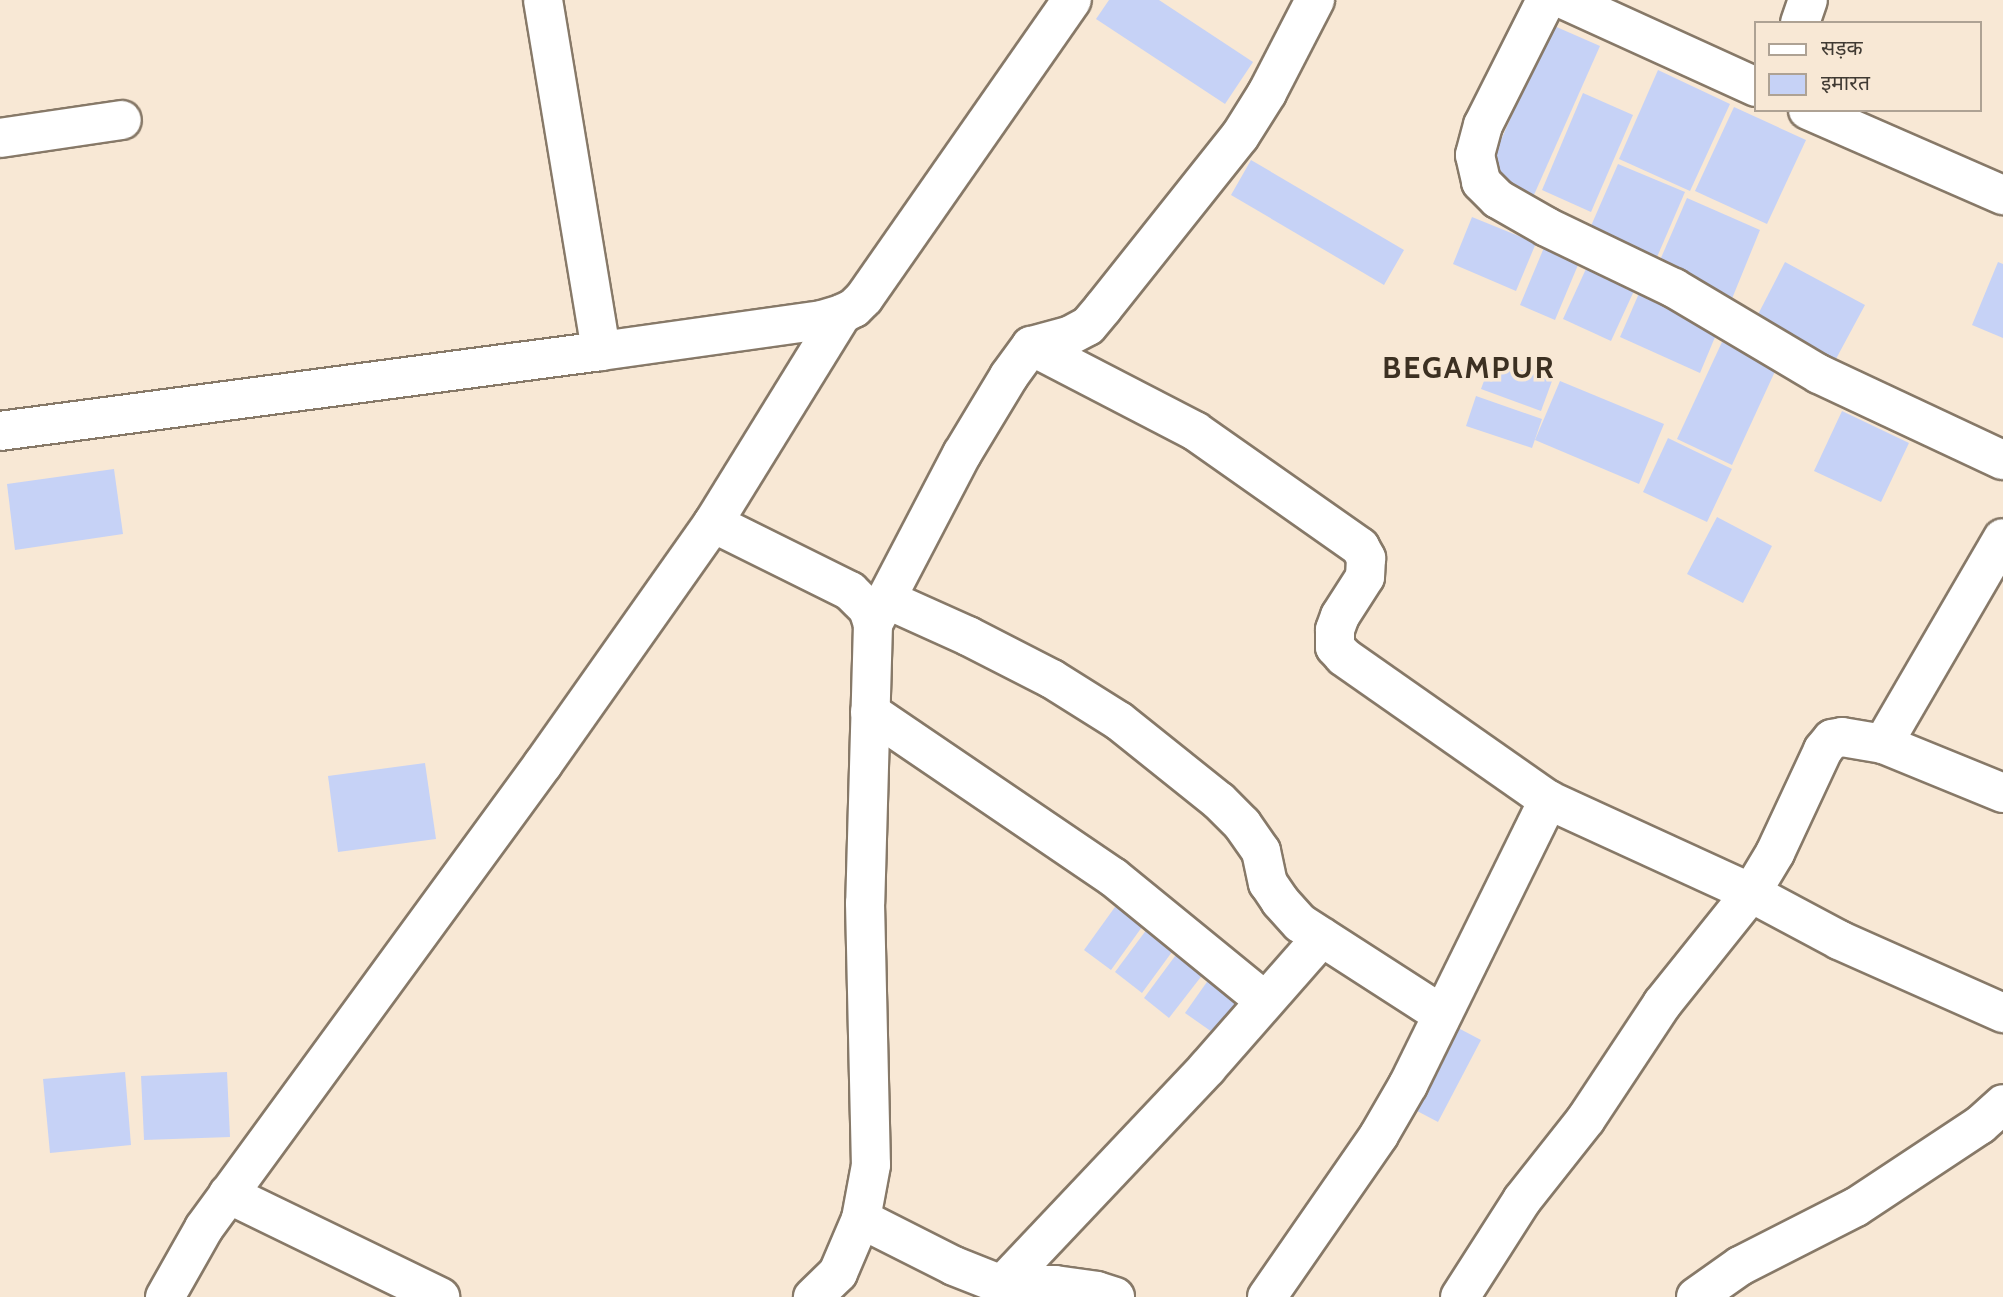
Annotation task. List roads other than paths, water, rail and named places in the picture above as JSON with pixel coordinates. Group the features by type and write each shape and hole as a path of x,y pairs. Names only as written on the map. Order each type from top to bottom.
{"street":[{"path":"543,0 601,351"},
{"path":"0,431 601,351 822,320 842,314 854,308 864,298 1072,0"},
{"path":"813,1297 838,1273 861,1219 871,1165 865,903 870,712 880,612 962,454 1009,376 1031,346 1069,336 1088,326 1103,308 1240,136 1267,93 1315,0"},
{"path":"1546,0 1483,125 1475,155 1480,182 1498,199 1547,227 1674,288 1819,374 2003,460"},
{"path":"1565,0 1755,87"},
{"path":"1801,21 1808,0"},
{"path":"1813,112 2003,195"},
{"path":"0,138 122,120"},
{"path":"165,1297 204,1228 228,1194 544,764 713,523 842,314"},
{"path":"1031,346 1195,431 1360,547 1366,558 1365,577 1340,616 1335,630 1335,647 1344,657 1548,800 1751,892 1839,940 2003,1013"},
{"path":"713,523 850,592 868,609 968,636 1052,679 1119,722 1242,824 1261,851 1268,883 1300,923 1441,1014"},
{"path":"1883,744 2003,538"},
{"path":"870,712 1113,877 1265,1001"},
{"path":"1460,1297 1522,1200 1586,1119 1662,1004 1751,892 1775,853 1823,750 1832,739 1842,737 1883,744 2003,793"},
{"path":"1267,1297 1379,1135 1408,1085 1548,800"},
{"path":"1002,1285 1200,1076 1322,937"},
{"path":"1696,1297 1740,1266 1856,1207 1980,1125 2003,1104"},
{"path":"228,1194 440,1297"},
{"path":"861,1219 954,1266 1002,1285 1055,1285 1097,1291 1115,1297"}],"district":[{"name":"BEGAMPUR","path":"1469,368"}]}
